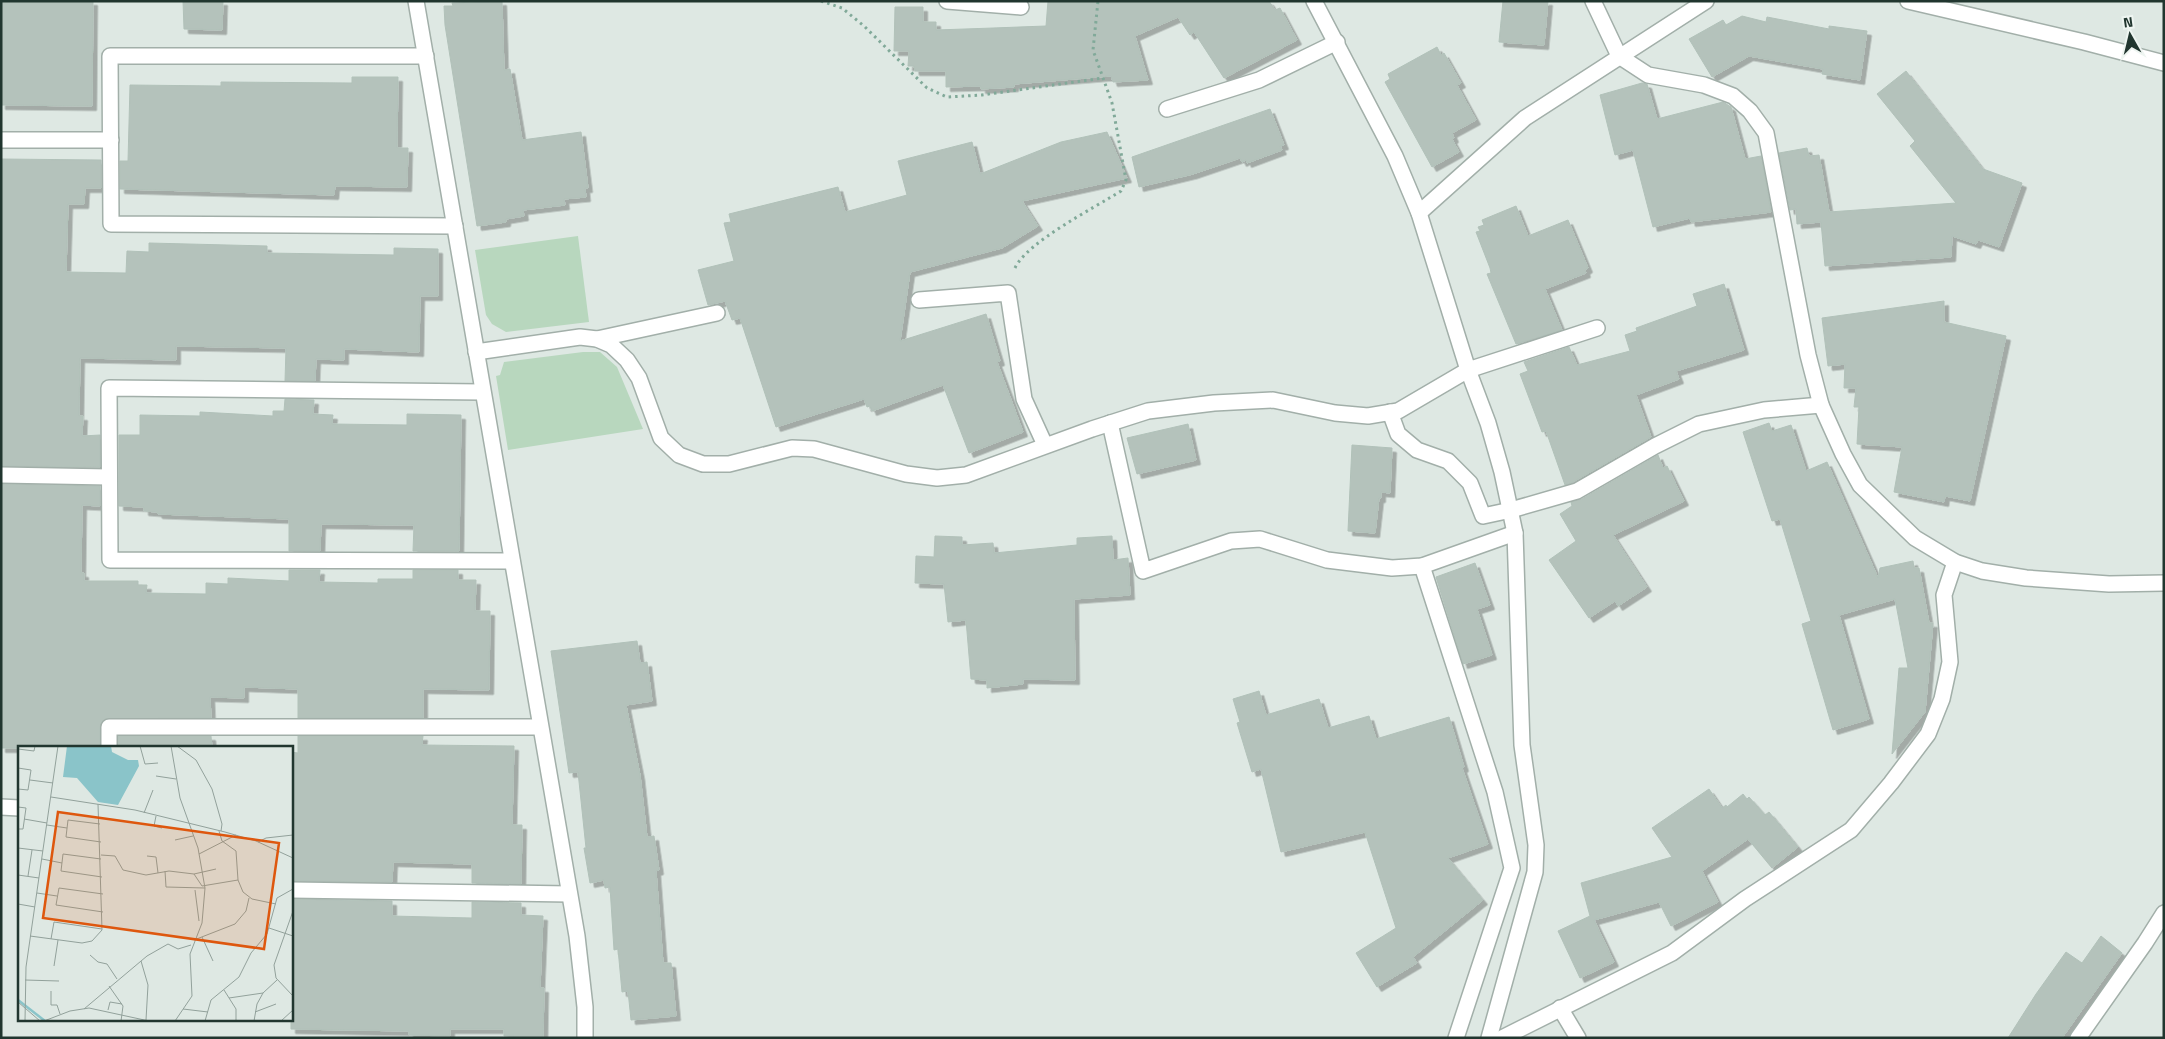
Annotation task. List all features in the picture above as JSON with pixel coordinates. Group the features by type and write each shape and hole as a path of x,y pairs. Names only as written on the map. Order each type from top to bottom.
{"street":[{"path":"416,1 569,894 585,1007 585,1038"},
{"path":"947,1 1021,7"},
{"path":"1314,1 1395,156 1418,214 1468,370 1488,423 1511,510 1515,533 1522,745 1536,845 1533,880 1489,1038"},
{"path":"1593,1 1619,56 1648,75 1704,85 1733,96 1750,111 1766,134 1808,355 1821,405 1843,454 1860,485 1915,538 1955,562 1982,571 2026,578 2109,584 2164,583"},
{"path":"1418,214 1525,118 1706,1"},
{"path":"1908,1 1974,8 2084,42 2164,63"},
{"path":"1167,109 1259,80 1336,42"},
{"path":"426,56 110,56 111,224 455,226"},
{"path":"1,140 111,140"},
{"path":"919,300 1008,293 1024,399 1045,446"},
{"path":"596,339 717,313"},
{"path":"476,352 580,337 596,339 611,346 627,360 635,372 661,438 679,455 703,464 729,464 792,448 814,449 906,474 937,478 966,475 1148,411 1214,403 1272,400 1335,413 1368,416 1398,411 1468,370 1597,328"},
{"path":"482,392 109,388 110,560 512,561"},
{"path":"1390,412 1398,434 1417,450 1448,461 1470,483 1483,516 1577,491 1654,446 1700,424 1764,410 1821,405"},
{"path":"1110,423 1143,571 1231,541 1260,539 1327,560 1392,568 1422,566 1515,533"},
{"path":"1,475 109,477"},
{"path":"1502,1038 1672,953 1745,899 1850,830 1891,783 1928,734 1942,699 1950,662 1944,594 1955,562"},
{"path":"1422,566 1495,792 1512,868 1456,1038"},
{"path":"109,746 109,727 540,727"},
{"path":"1,808 18,808"},
{"path":"292,890 569,894"},
{"path":"2078,1038 2146,943 2164,913"},
{"path":"1560,1008 1578,1038"}],"path":[{"path":"821,1 842,8 864,26 927,88 947,96 982,95 1103,78"},
{"path":"1008,293 1012,274 1018,260 1034,245 1121,191 1126,180 1112,103 1093,50 1098,1"}],"green space":[{"path":"578,236 589,322 506,332 492,324 486,315 475,250"},
{"path":"583,352 600,352 617,367 643,429 508,450 496,376 500,375 504,362"}],"building":[{"path":"1,1 93,1 92,106 1,105"},
{"path":"183,1 223,1 222,30 184,29"},
{"path":"502,1 504,70 510,69 522,140 581,132 588,188 585,188 586,197 564,199 565,205 523,210 524,216 506,219 506,222 477,226 445,25 444,6 453,6 452,3"},
{"path":"1048,1 1269,1 1275,10 1280,8 1297,40 1224,78 1194,32 1190,35 1178,17 1135,36 1148,80 1113,82 1111,76 1014,84 1014,87 981,89 981,86 946,87 946,71 915,71 914,66 908,66 909,51 894,51 895,7 923,7 923,22 936,22 936,30 1046,26"},
{"path":"1503,1 1548,1 1544,45 1499,42"},
{"path":"1742,16 1766,22 1767,17 1829,29 1829,26 1867,31 1860,80 1822,74 1823,69 1749,56 1712,77 1689,39 1723,20 1726,25"},
{"path":"1437,47 1441,55 1444,53 1461,83 1457,85 1476,120 1452,133 1454,138 1452,139 1459,152 1432,167 1385,82 1390,79 1388,74"},
{"path":"1906,71 1983,169 2022,183 1999,247 1978,240 1976,244 1952,236 1951,257 1825,266 1821,222 1797,224 1796,209 1790,210 1779,153 1807,148 1809,156 1819,155 1829,212 1956,203 1910,146 1915,141 1877,94"},
{"path":"352,77 398,77 397,148 408,148 407,187 335,186 334,195 120,189 120,161 128,161 130,85 221,86 221,82 352,83"},
{"path":"1642,83 1647,84 1657,119 1723,102 1731,107 1745,159 1761,156 1771,212 1691,222 1690,218 1653,227 1633,150 1615,155 1600,95"},
{"path":"1270,109 1284,145 1280,146 1282,150 1247,163 1246,160 1242,162 1240,158 1193,174 1139,187 1132,157"},
{"path":"1107,132 1127,178 1022,201 1038,226 1002,248 910,272 900,341 986,314 1000,361 997,362 1023,432 969,453 943,385 872,411 870,406 867,407 864,399 776,427 740,318 732,320 725,301 708,305 698,270 734,261 724,223 731,222 729,214 838,187 845,212 907,195 898,161 972,142 980,174 1061,142"},
{"path":"1,159 101,160 101,188 85,188 84,204 68,204 66,272 126,273 127,251 149,252 149,243 267,246 267,253 394,255 394,248 438,249 438,296 420,296 419,352 344,349 344,360 316,359 315,381 285,381 286,348 176,346 176,360 80,358 79,416 83,416 82,436 100,435 100,467 1,466"},
{"path":"1516,206 1528,236 1568,220 1588,268 1585,270 1586,273 1545,289 1562,330 1516,344 1487,274 1491,273 1490,268 1476,232 1480,231 1478,227 1484,225 1482,220"},
{"path":"1724,284 1744,350 1676,371 1679,379 1636,395 1651,437 1565,485 1546,431 1542,432 1520,374 1528,371 1524,362 1569,347 1577,365 1630,351 1625,335 1637,331 1636,328 1697,306 1693,294"},
{"path":"1944,301 1944,322 2006,336 1970,501 1945,496 1944,502 1894,492 1902,447 1857,444 1859,407 1854,407 1856,388 1844,388 1845,364 1828,366 1822,318"},
{"path":"285,399 314,400 313,414 333,415 332,424 407,425 407,414 461,415 459,551 413,551 414,525 321,524 320,551 289,551 289,519 158,514 157,512 144,511 144,507 119,506 119,435 140,435 140,415 200,416 200,412 273,416 273,411 284,411"},
{"path":"1769,423 1772,431 1791,425 1806,471 1827,462 1878,578 1880,568 1913,561 1914,568 1919,568 1929,623 1933,623 1925,712 1892,754 1899,668 1908,668 1895,599 1839,615 1869,719 1833,730 1802,624 1811,621 1780,519 1772,521 1743,432"},
{"path":"1188,424 1196,460 1137,474 1127,438"},
{"path":"1352,445 1392,448 1390,493 1381,492 1375,533 1348,531"},
{"path":"1658,455 1663,468 1667,466 1684,501 1613,535 1647,587 1618,606 1615,601 1589,618 1549,560 1576,541 1560,514 1572,506 1571,502 1582,499"},
{"path":"1,484 100,486 100,506 82,505 81,573 84,573 84,581 138,581 138,585 147,585 146,593 206,594 206,583 228,584 228,578 289,581 289,570 320,570 319,582 378,583 378,579 413,579 413,570 458,570 458,580 476,580 475,611 490,611 489,690 423,689 423,718 298,718 298,689 244,687 244,698 210,697 211,718 105,719 100,727 100,746 18,746 18,748 1,748"},
{"path":"935,536 962,537 962,545 993,543 994,553 1077,545 1077,538 1112,536 1113,560 1128,558 1130,595 1074,599 1075,680 1023,679 1023,684 987,688 987,680 971,679 966,620 948,622 944,584 915,583 916,556 934,557"},
{"path":"1475,563 1490,605 1477,609 1492,655 1463,664 1436,577"},
{"path":"637,641 640,663 647,662 652,701 626,705 640,775 647,837 654,836 659,870 656,871 663,963 671,963 676,1016 631,1020 628,991 622,992 618,949 614,950 610,887 605,888 604,880 590,883 584,848 586,848 578,772 569,773 551,651"},
{"path":"1259,691 1266,715 1319,699 1328,728 1369,716 1376,739 1449,717 1464,767 1462,768 1488,844 1448,858 1483,900 1413,957 1417,963 1377,987 1356,953 1396,928 1365,832 1281,852 1261,769 1252,772 1237,723 1240,722 1233,699"},
{"path":"118,736 211,736 212,746 118,746"},
{"path":"298,736 423,736 422,745 514,746 512,825 522,825 521,884 472,883 472,864 393,862 392,882 292,881 292,752 298,753"},
{"path":"1709,789 1722,808 1726,805 1727,807 1743,794 1747,799 1749,797 1765,815 1769,812 1798,847 1772,868 1748,839 1702,871 1718,902 1671,926 1659,902 1594,920 1614,962 1580,978 1558,931 1590,916 1581,883 1672,857 1652,828"},
{"path":"292,899 392,901 392,916 472,918 472,902 521,903 521,915 543,916 540,988 544,988 543,1038 504,1036 504,1029 450,1029 450,1036 409,1035 409,1031 291,1029"},
{"path":"2101,936 2122,953 2062,1038 2008,1038 2066,952 2082,963"}]}
